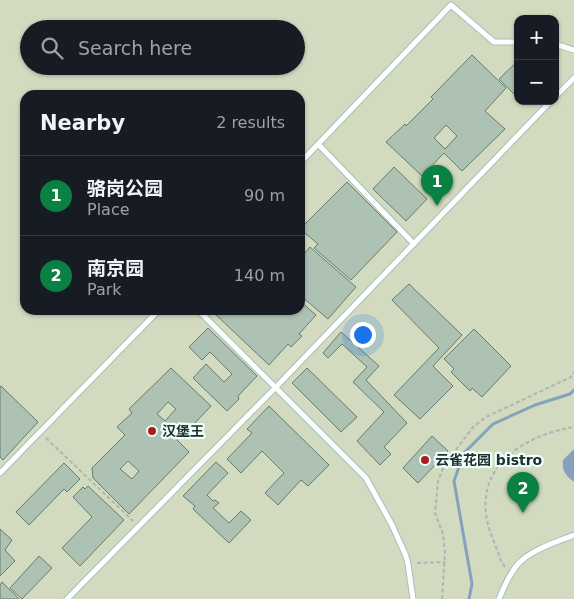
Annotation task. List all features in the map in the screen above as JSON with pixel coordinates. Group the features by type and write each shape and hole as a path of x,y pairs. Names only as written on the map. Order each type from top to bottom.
{"lane":[{"path":"305,158 451,5 494,42 514,42"},
{"path":"559,45 574,50"},
{"path":"559,93 574,78"},
{"path":"67,599 276,387 547,105"},
{"path":"318,144 414,244"},
{"path":"0,473 154,315"},
{"path":"203,315 366,478 392,525 408,564 413,599"},
{"path":"499,599 510,575 519,562 542,548 574,535"}],"path":[{"path":"442,599 446,552 443,534 435,513 438,481 444,466 473,427 486,417 571,378 574,372"},
{"path":"510,575 501,561 487,520 486,494 493,473 505,457 526,443 556,430 574,426"},
{"path":"40,432 138,526"},
{"path":"408,564 445,562"}],"green space":[{"path":"0,0 574,0 574,599 0,599"}],"water":[{"path":"574,449 574,482 565,472 563,460"}],"building":[{"path":"472,55 506,88 485,111 505,129 462,171 444,153 422,176 386,142 405,124 406,126 433,99 431,97","holes":["446,125 457,136 445,149 434,138"]},
{"path":"514,65 514,94 499,79"},
{"path":"394,167 427,199 406,221 373,189"},
{"path":"347,182 397,232 351,280 314,248 318,244 305,233 305,224"},
{"path":"310,247 356,287 328,319 305,299 305,253"},
{"path":"409,284 462,335 433,366 453,386 420,419 394,395 439,348 392,300"},
{"path":"305,305 316,315 299,334 302,336 291,347 288,344 269,365 216,315 305,315"},
{"path":"208,328 257,376 227,411 193,378 206,364 224,382 232,374 210,352 202,360 189,347"},
{"path":"474,329 511,366 482,397 472,388 470,391 451,372 454,369 444,359"},
{"path":"341,332 379,366 366,380 407,423 384,447 391,454 380,465 357,441 384,412 353,382 367,367 342,344 328,358 323,353"},
{"path":"171,368 211,406 177,440 189,452 129,514 93,478 92,468 125,435 117,427 132,413 129,409","holes":["168,402 176,409 165,421 157,414","128,461 139,471 132,479 120,469"]},
{"path":"307,368 357,417 341,432 292,383"},
{"path":"1,386 38,422 3,460 0,457"},
{"path":"269,406 329,465 308,486 301,480 278,505 265,493 284,473 262,451 241,473 227,459 252,433 247,429"},
{"name":"云雀花园 bistro","path":"432,436 448,451 418,483 403,468"},
{"path":"216,462 228,473 207,495 213,501 215,500 219,503 213,508 229,523 241,511 251,520 229,543 193,509 195,506 183,496"},
{"path":"64,463 80,479 67,492 64,489 29,525 16,512"},
{"path":"88,486 124,520 80,566 62,548 92,517 73,497 83,487 85,489"},
{"path":"0,529 12,540 5,550 15,561 0,576"},
{"path":"39,556 52,568 22,599 10,588"},
{"path":"2,582 19,599 0,599 0,585"}],"waterway":[{"path":"469,599 472,584 454,481 464,453 493,424 535,405 570,394 574,390"}],"place":[{"name":"骆岗公园","path":"437,206"},
{"name":"汉堡王","path":"152,431"},
{"name":"云雀花园 bistro","path":"425,460"},
{"name":"南京园","path":"523,513"}]}
